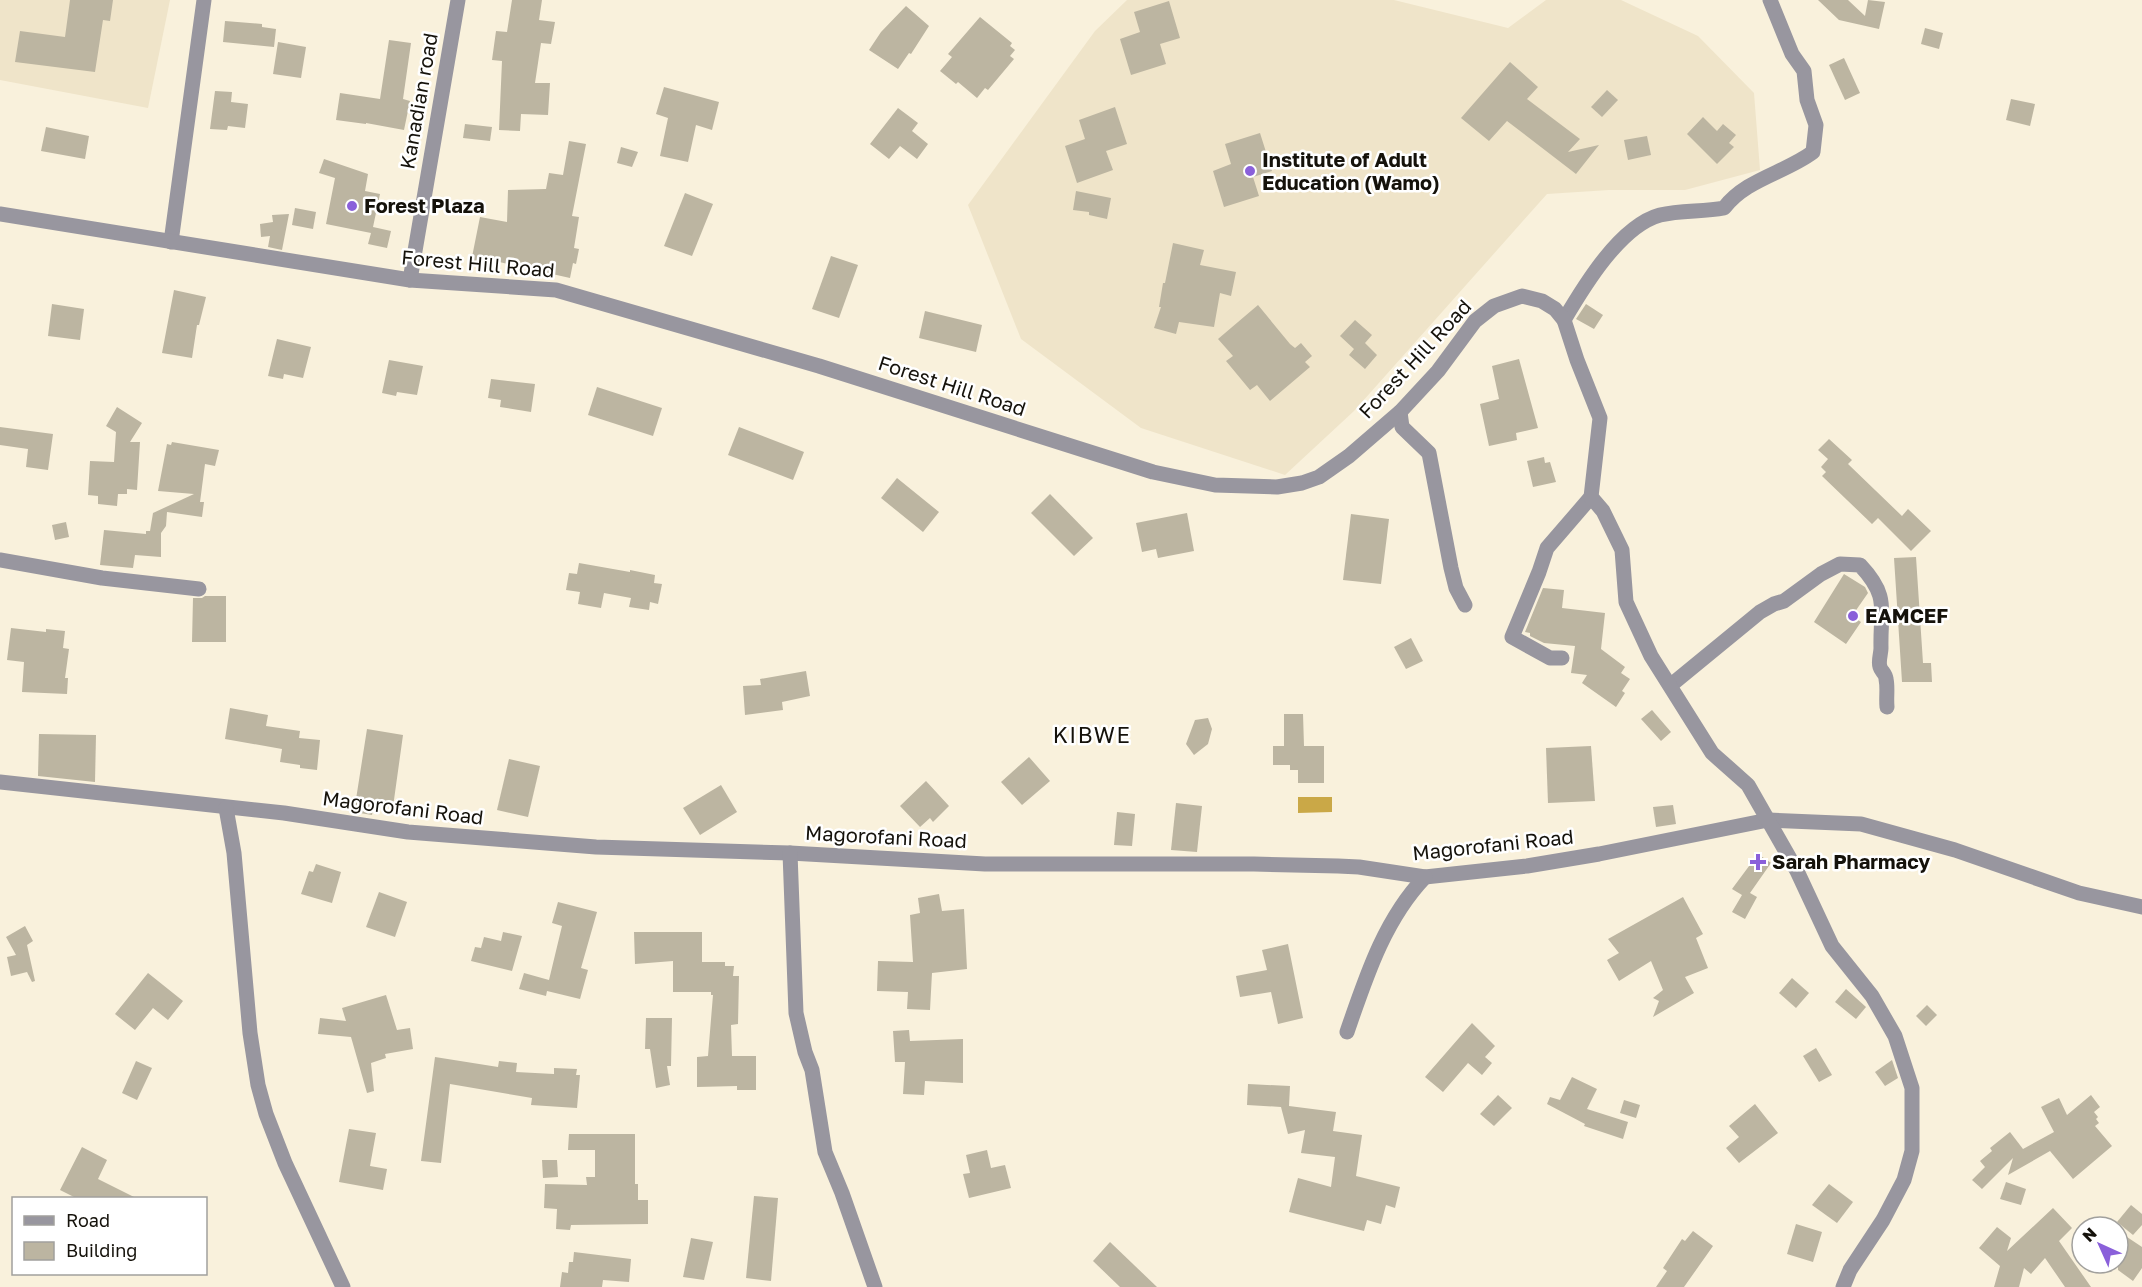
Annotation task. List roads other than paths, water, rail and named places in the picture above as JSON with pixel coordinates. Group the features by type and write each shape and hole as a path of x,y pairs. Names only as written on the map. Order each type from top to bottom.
{"street":[{"path":"171,242 204,0"},
{"name":"Kanadian road","path":"410,280 458,0"},
{"path":"1562,658 1550,658 1512,637 1547,548 1591,497 1600,418 1564,320 1588,280 1605,259 1639,225 1651,218 1671,213 1724,208 1732,198 1749,187 1800,162 1813,152 1816,125 1807,100 1804,71 1792,54 1770,0"},
{"name":"Forest Hill Road","path":"0,214 410,280 556,290 819,366 1153,472 1215,485 1277,487 1316,479 1334,468 1400,412 1438,371 1475,321 1494,306 1522,296 1542,301 1556,309 1564,320"},
{"path":"1400,412 1402,427 1429,453 1453,578 1465,605"},
{"path":"1591,497 1603,511 1622,550 1626,602 1652,656 1712,753 1748,785 1797,872 1832,946 1872,996 1895,1036 1912,1088 1912,1151 1904,1180 1883,1220 1850,1270 1842,1287"},
{"path":"0,560 102,578 200,589"},
{"path":"1671,685 1760,612 1784,601 1821,574 1840,564 1860,565 1873,579 1881,600 1883,611 1879,637 1880,668 1887,677 1885,694 1887,707"},
{"name":"Magorofani Road","path":"0,782 284,813 408,832 596,847 790,852 985,864 1338,866 1425,877 1527,866 1589,856 1768,820 1861,824 1955,850 2079,892 2142,907"},
{"path":"226,808 234,853 250,1033 258,1085 266,1114 285,1163 343,1287"},
{"path":"790,852 796,1013 805,1052 812,1070 825,1152 842,1193 874,1287"},
{"path":"1347,1032 1377,951 1409,895 1425,877"}],"place":[{"name":"Institute of Adult Education (Wamo)","path":"1250,171"},
{"name":"Forest Plaza","path":"352,206"},
{"name":"EAMCEF","path":"1853,616"},
{"name":"Sarah Pharmacy","path":"1758,862"}],"district":[{"name":"KIBWE","path":"1092,735"}]}
